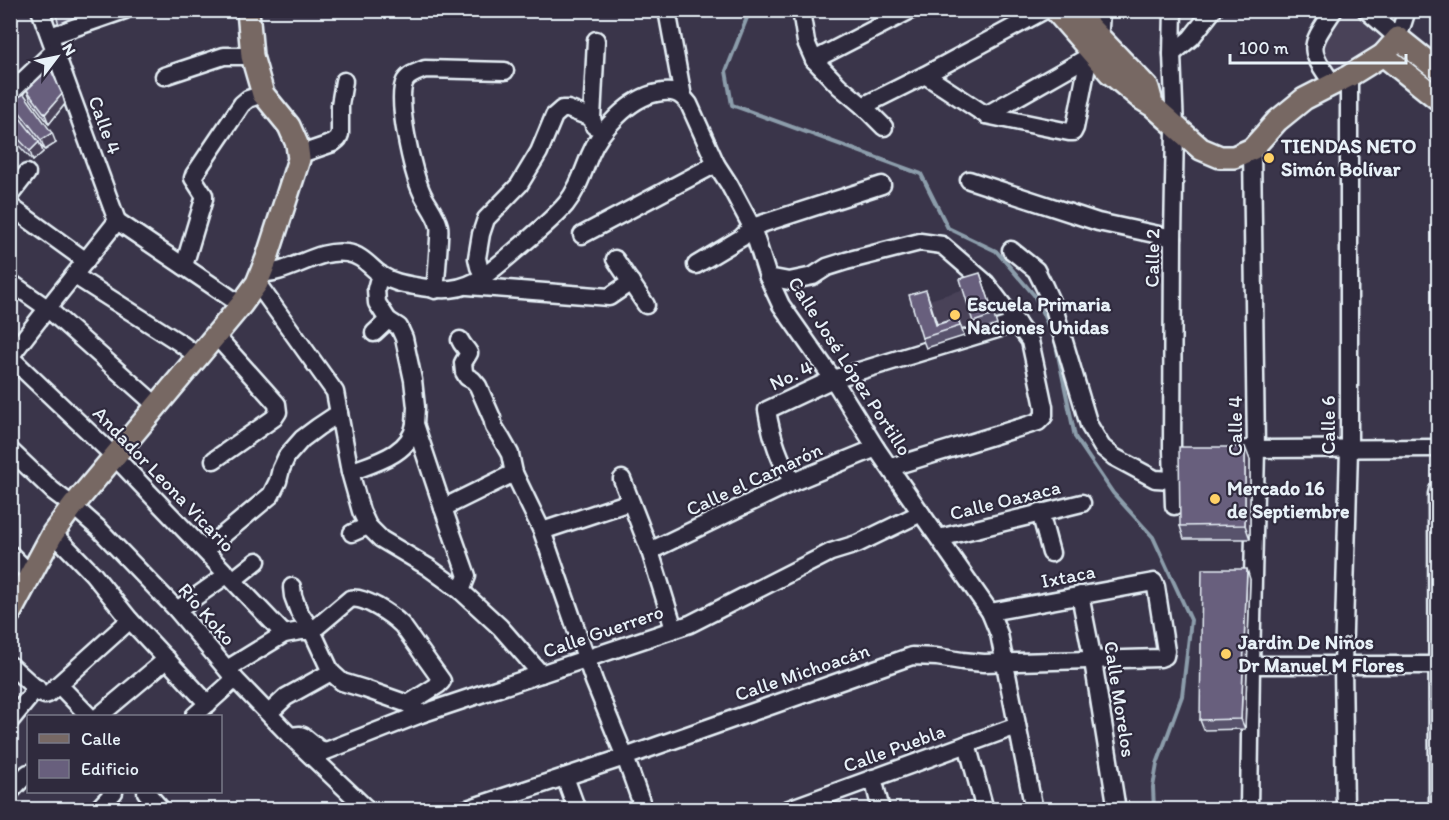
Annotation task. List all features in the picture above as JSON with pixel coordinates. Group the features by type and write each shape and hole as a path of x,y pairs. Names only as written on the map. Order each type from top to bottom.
{"main road":[{"path":"10,613 53,533 73,506 199,357 241,305 259,278 299,159 297,144 289,126 263,94 252,56 248,10"},
{"path":"1055,10 1093,49 1117,79 1153,106 1200,149 1220,157 1234,157 1252,149 1277,121 1304,99 1383,56 1398,38 1438,70"},
{"path":"1073,10 1093,49"},
{"path":"1383,56 1438,99"}],"street":[{"name":"Calle 4","path":"40,10 117,221"},
{"path":"10,93 52,43 125,10"},
{"name":"Calle José López Portillo","path":"667,10 683,97 689,104 716,164 752,227 768,277 781,305 833,379 876,448 990,612 999,633 1006,663 1034,810"},
{"path":"801,10 806,42 813,60 884,127"},
{"path":"813,60 911,10"},
{"path":"863,106 1045,10"},
{"path":"925,75 986,116 1073,132 1100,28 1101,10"},
{"name":"Calle 2","path":"1173,10 1172,54 1176,128 1173,238 1172,480 1174,506"},
{"path":"1172,54 1191,38 1213,10"},
{"path":"1334,10 1313,46 1317,61 1341,80"},
{"path":"1366,10 1398,38 1407,10"},
{"path":"596,40 592,118 598,141"},
{"path":"986,116 1093,49"},
{"path":"164,76 224,56 252,56"},
{"path":"435,290 439,226 417,182 404,125 405,81 412,74 425,69 505,71"},
{"name":"Calle 6","path":"1341,80 1349,449 1343,665 1345,810"},
{"path":"298,155 333,143 338,139 344,81"},
{"path":"468,286 553,218 568,202 580,183 598,141 626,108 650,94 675,92 683,97"},
{"path":"184,266 204,199 204,195 193,178 194,175 242,104 248,99 263,94"},
{"path":"483,276 477,258 486,219 519,185 534,163 554,116 562,109 568,109 592,118"},
{"name":"Calle 4","path":"1249,810 1256,449 1252,149"},
{"path":"582,235 716,164"},
{"path":"10,195 27,173"},
{"path":"969,180 1098,222 1173,238"},
{"path":"696,265 741,238 752,227 882,185"},
{"path":"10,206 86,261"},
{"path":"10,357 117,221 241,305"},
{"path":"768,277 789,281 813,276 827,267 846,261 920,242 942,245 986,284 1030,341 1044,407 1044,416 1038,422 891,467"},
{"path":"1011,250 1036,270 1044,286 1054,308 1089,425 1102,447 1114,457 1155,479 1172,480"},
{"path":"541,674 500,627 460,591 428,567 381,539 368,526 361,512 350,472 335,392 259,278 332,252 350,253 395,282 435,290 468,286 609,297 631,282"},
{"path":"615,259 646,305"},
{"path":"350,472 397,452 410,441 415,424 413,380 404,338 399,327 388,320 377,303 376,289 380,274"},
{"path":"75,276 199,357"},
{"path":"10,282 47,308 157,406"},
{"path":"374,333 388,320"},
{"name":"No. 4","path":"793,482 770,430 767,410 833,379 1017,323"},
{"path":"214,460 274,418 278,412 277,404 216,336"},
{"path":"460,340 469,353 463,363 464,372 478,386 494,427 510,454 514,473 542,531 594,681 644,810"},
{"name":"Andador Leona Vicario","path":"10,357 114,456 284,634"},
{"path":"205,550 271,495 287,456 302,439 339,413"},
{"path":"415,424 467,576 460,591"},
{"name":"Calle el Camarón","path":"650,551 793,482 876,448"},
{"path":"1235,449 1438,448"},
{"name":"Río Koko","path":"10,450 53,491 98,528 177,610 231,674 290,736 368,810"},
{"path":"1172,450 1193,450"},
{"path":"442,508 514,473"},
{"path":"621,479 650,551 674,629"},
{"path":"1438,490 1438,810"},
{"path":"542,531 630,502"},
{"name":"Calle Oaxaca","path":"939,538 1082,503"},
{"name":"Calle Guerrero","path":"290,736 303,736 319,749 326,751 415,709 541,674 690,624 831,552 857,544 921,513"},
{"path":"1040,513 1051,553"},
{"path":"352,533 368,526"},
{"path":"53,533 93,574 130,620 208,704"},
{"path":"10,554 30,574"},
{"path":"177,610 257,561"},
{"name":"Ixtaca","path":"990,612 1154,582 1165,656"},
{"path":"196,715 208,704 231,674 284,634 312,631 350,599 356,597 394,617 442,681 415,709 365,688 342,682 331,672 312,631 299,612 292,587"},
{"name":"Calle Morelos","path":"1080,595 1117,810"},
{"path":"10,721 130,620"},
{"name":"Calle Michoacán","path":"464,810 625,757 912,656 1006,663 1093,661 1165,656"},
{"path":"101,715 166,659"},
{"path":"1251,664 1438,665"},
{"path":"10,665 85,715"},
{"path":"269,713 286,697 331,672"},
{"name":"Calle Puebla","path":"786,810 1017,726"},
{"path":"967,744 985,810"},
{"path":"10,792 27,774"},
{"path":"565,777 577,810"},
{"path":"873,778 881,810"},
{"path":"97,810 113,793"},
{"path":"147,793 162,810"}],"shaded area":[{"path":"1342,11 1360,11 1383,30 1379,56 1337,73 1321,56 1320,45"},
{"name":"Escuela Primaria Naciones Unidas","path":"984,283 997,325 926,348 913,305"}],"building":[{"path":"50,68 62,94 45,114 27,90"},
{"path":"24,94 52,133 41,140 11,101"},
{"path":"12,108 39,142 30,151 10,130 10,109"},
{"path":"980,273 994,315 973,322 960,279"},
{"path":"926,290 936,325 958,318 960,326 922,338 909,295"},
{"name":"Mercado 16 de Septiembre","path":"1179,447 1245,447 1245,525 1180,526"},
{"name":"Jardin De Niños Dr Manuel M Flores","path":"1202,569 1247,569 1241,719 1200,720"}],"waterway":[{"path":"750,10 726,71 732,105 921,174 948,228 996,251 1034,295 1055,340 1075,437 1113,493 1153,537 1191,620 1182,696 1157,764 1153,787 1154,810"}],"place":[{"name":"TIENDAS NETO Simón Bolívar","path":"1269,158"},
{"name":"Escuela Primaria Naciones Unidas","path":"955,315"},
{"name":"Mercado 16 de Septiembre","path":"1215,499"},
{"name":"Jardin De Niños Dr Manuel M Flores","path":"1226,654"}]}
